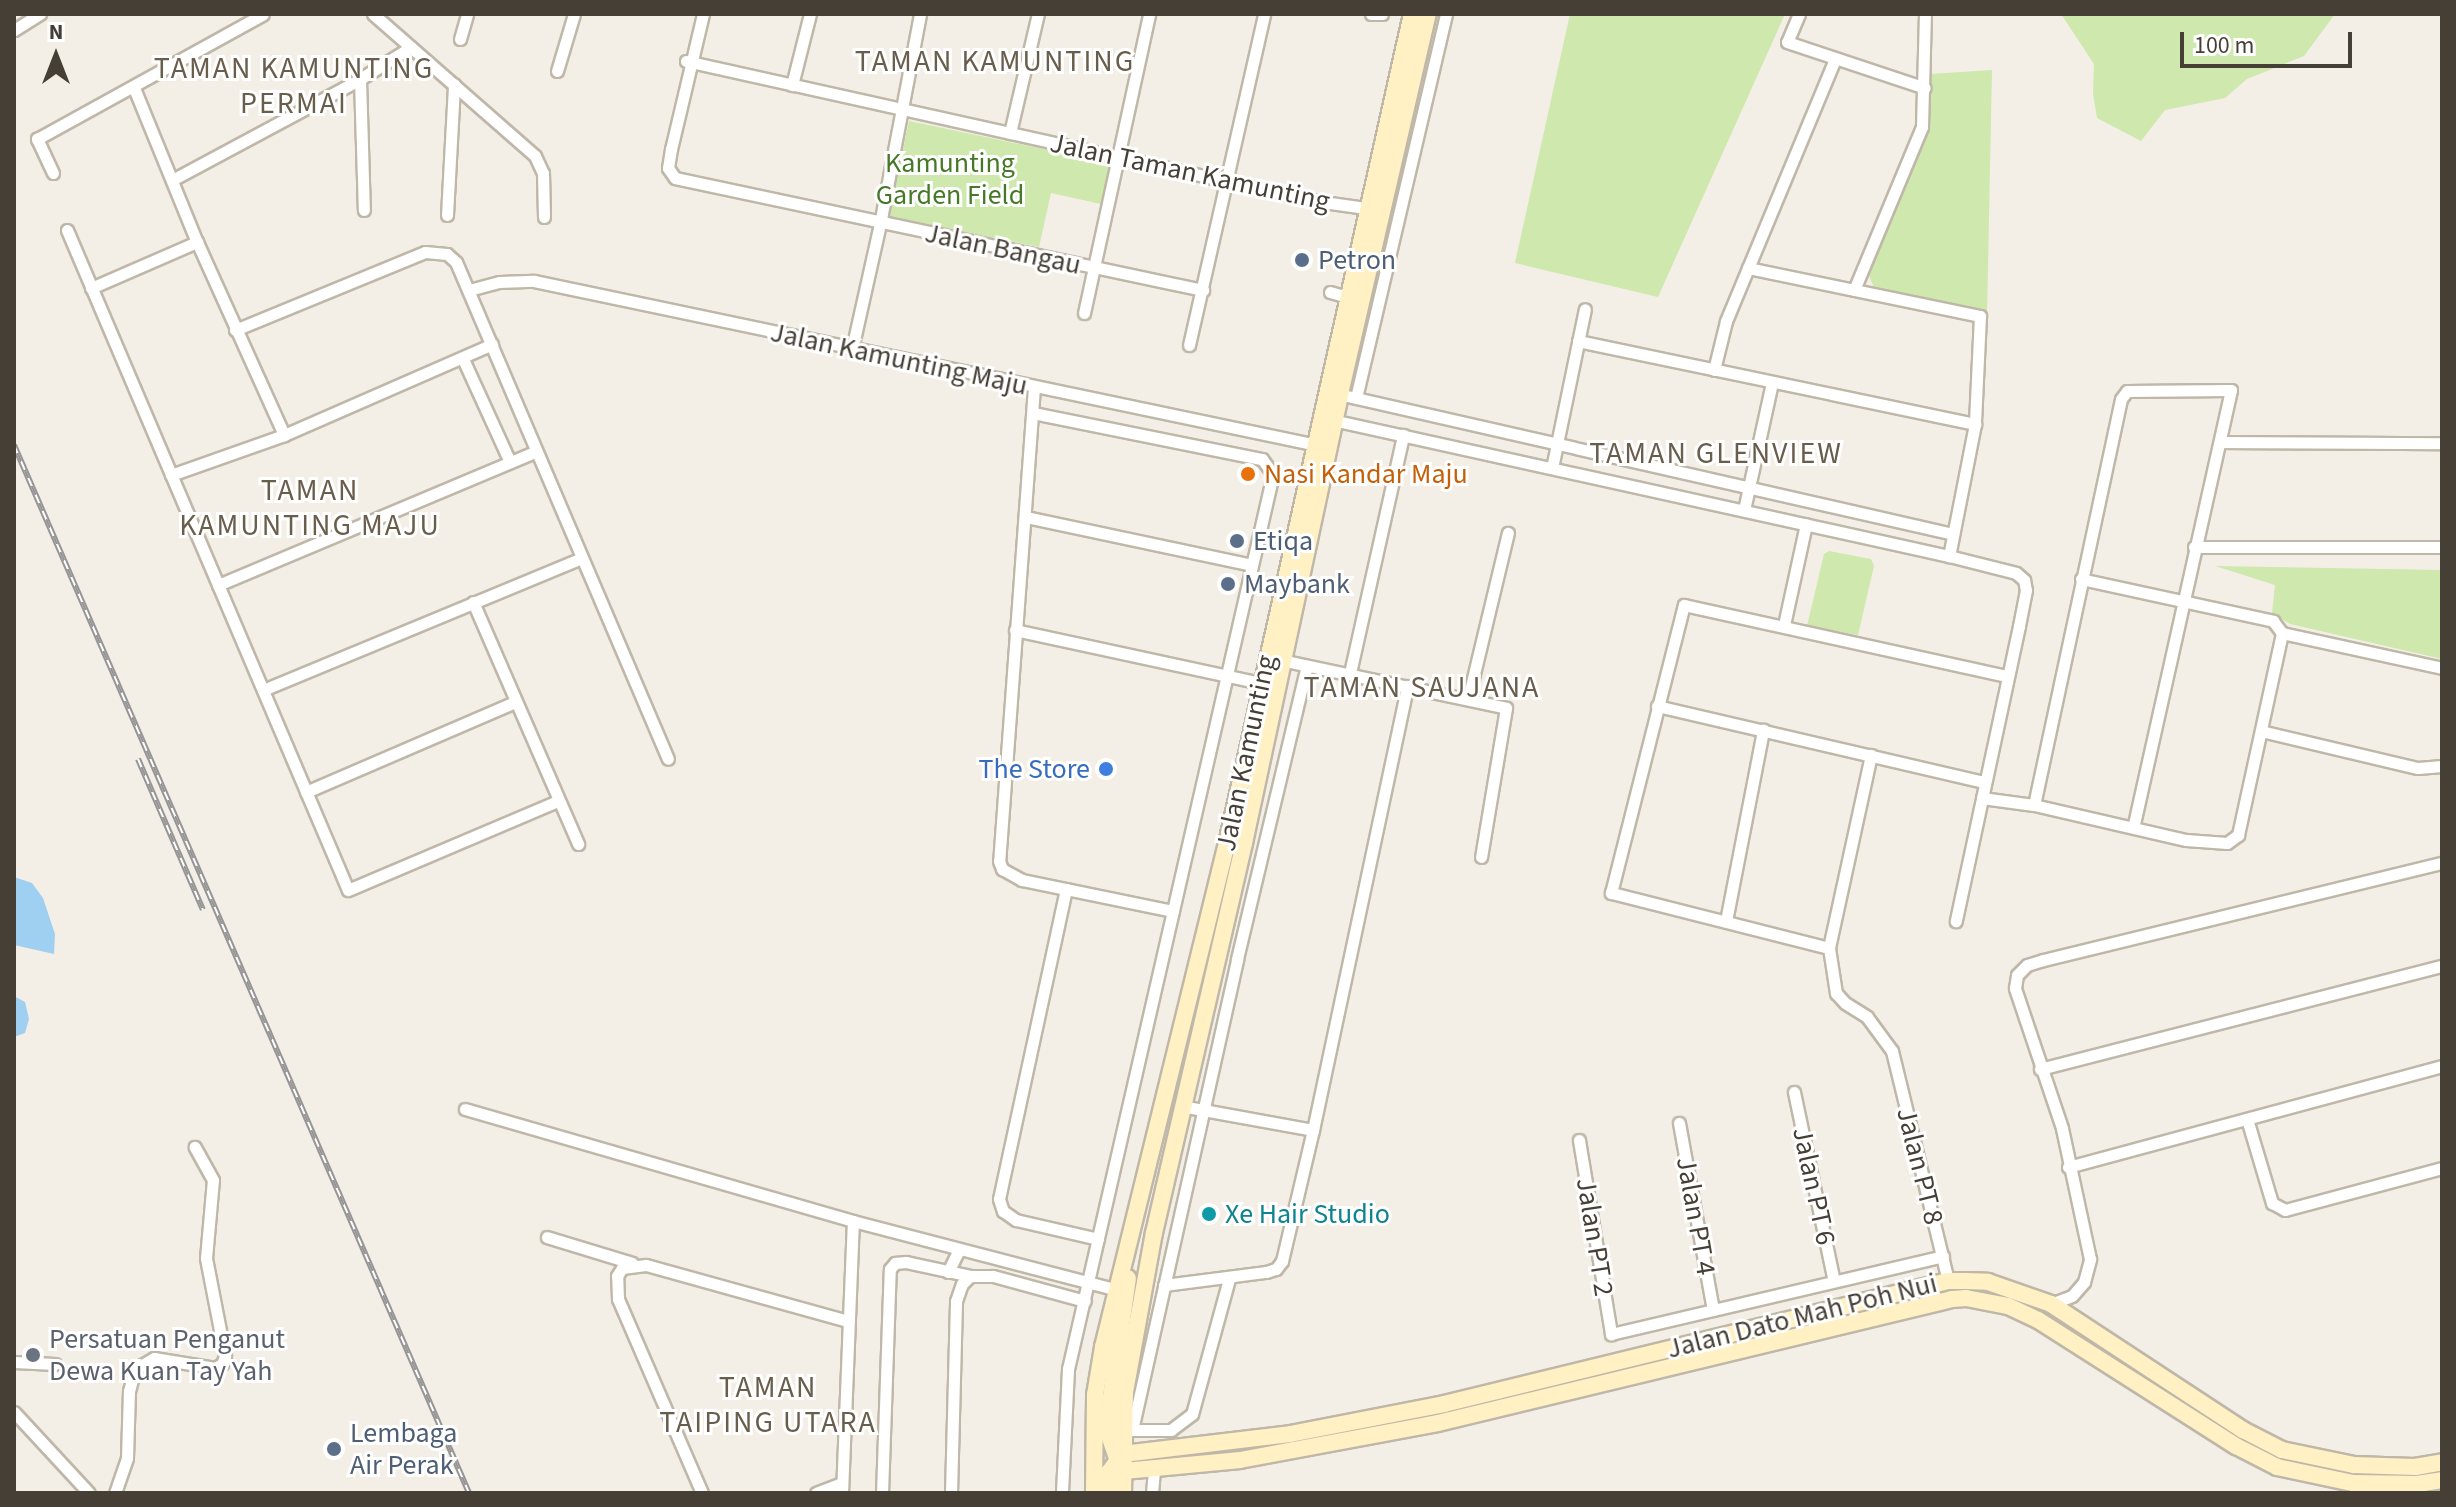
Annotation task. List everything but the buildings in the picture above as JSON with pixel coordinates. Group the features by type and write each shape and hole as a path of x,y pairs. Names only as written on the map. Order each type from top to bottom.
{"main road":[{"name":"Jalan Kamunting","path":"1341,394 1338,295 1366,208 1412,14"},
{"name":"Jalan Kamunting","path":"1123,1493 1121,1462 1125,1392 1133,1335 1181,1106 1244,843 1327,418 1341,394 1428,14"},
{"name":"Jalan Kamunting","path":"1094,1493 1097,1375 1228,839 1260,683 1322,446"},
{"path":"1108,1493 1109,1472 1121,1462 1109,1435 1111,1397 1129,1285 1126,1262"},
{"path":"1957,1281 1966,1298"},
{"name":"Jalan Dato Mah Poh Nui","path":"1121,1462 1263,1439 1444,1404 1957,1281 1988,1282 2051,1304 2243,1430 2282,1450 2354,1465 2415,1467 2442,1462"},
{"name":"Jalan Dato Mah Poh Nui","path":"1121,1462 1154,1469 1280,1454 1438,1423 1966,1298 2008,1306 2038,1320 2236,1446 2277,1467 2353,1483 2417,1484 2442,1480"}],"street":[{"path":"14,30 40,14"},
{"path":"373,14 535,156 543,173 544,217"},
{"path":"460,39 467,14"},
{"path":"557,71 574,14"},
{"path":"689,62 703,14"},
{"path":"792,85 810,14"},
{"path":"852,349 880,224 920,14"},
{"path":"1010,133 1038,14"},
{"path":"1084,313 1149,14"},
{"path":"1189,345 1264,14"},
{"path":"1371,14 1382,14"},
{"path":"1446,14 1341,394 1953,534"},
{"path":"1799,14 1787,42 1925,88"},
{"path":"1854,290 1922,127 1925,14"},
{"path":"53,173 37,139 134,88 258,15"},
{"path":"172,180 360,79 411,47"},
{"path":"1714,370 1726,321 1835,59"},
{"name":"Jalan Taman Kamunting","path":"689,62 1316,201 1366,208"},
{"name":"Jalan Bangau","path":"689,62 668,168 675,178 880,224 1203,290"},
{"path":"360,79 364,210"},
{"path":"447,215 454,84"},
{"path":"134,88 235,330 284,435"},
{"path":"67,230 348,890 558,801"},
{"path":"91,288 197,242"},
{"path":"235,330 425,252 447,254 456,262 580,559 668,759"},
{"path":"1748,268 1980,316 1975,424 1949,556"},
{"name":"Jalan Kamunting Maju","path":"469,290 499,282 534,281 1322,446"},
{"path":"1552,468 1585,309"},
{"path":"1578,341 1975,424"},
{"path":"171,475 284,435 492,344"},
{"path":"463,359 510,462"},
{"path":"1744,510 1772,383"},
{"path":"1034,387 999,861 1002,869 1022,880 1173,911"},
{"path":"2034,805 2121,399 2127,391 2231,390 2133,827"},
{"path":"1033,413 1262,459 1273,474 1134,1094 1068,1369 1062,1493"},
{"path":"1327,418 2016,573 2024,580 2024,602 1956,921"},
{"path":"1350,673 1403,435"},
{"path":"2220,442 2442,443"},
{"path":"218,585 536,451"},
{"path":"1026,517 1251,565"},
{"path":"1784,625 1806,524"},
{"path":"1468,699 1508,533"},
{"path":"2194,547 2442,547"},
{"path":"263,690 580,559"},
{"path":"2081,579 2273,621 2282,633 2442,668"},
{"path":"473,602 578,844"},
{"path":"1871,755 1829,948 1611,893 1684,605 2007,676"},
{"path":"1015,630 1260,683"},
{"path":"1982,798 2034,805 2211,845 2227,843 2238,835 2282,633"},
{"path":"1281,660 1506,708 1481,857"},
{"path":"1229,1279 1192,1414 1171,1430 1132,1430 1307,666"},
{"path":"1164,1285 1266,1272 1276,1269 1282,1261 1313,1130 1407,686"},
{"path":"306,792 515,702"},
{"path":"1657,706 1984,782"},
{"path":"1726,921 1763,730"},
{"path":"2261,731 2418,768 2442,766"},
{"path":"2051,1304 2072,1296 2084,1282 2090,1259 2062,1128 2015,988 2017,975 2027,965 2442,863"},
{"path":"1066,889 999,1199 1003,1211 1016,1220 1098,1239"},
{"name":"Jalan PT 8","path":"1829,948 1836,993 1867,1017 1892,1051 1943,1256 1957,1281"},
{"path":"2040,1069 2442,966"},
{"path":"2068,1167 2442,1066"},
{"name":"Jalan PT 6","path":"1794,1092 1834,1281"},
{"path":"1181,1106 1313,1130"},
{"path":"465,1109 853,1221 1118,1290"},
{"path":"2247,1119 2276,1208 2299,1209 2442,1168"},
{"name":"Jalan PT 4","path":"1679,1123 1713,1310"},
{"name":"Jalan PT 2","path":"1579,1140 1611,1334 1713,1310"},
{"path":"115,1493 127,1458 129,1391 135,1369 154,1358 215,1368 222,1364 225,1356 206,1258 213,1180 195,1147"},
{"path":"816,1493 842,1488 853,1221"},
{"path":"547,1237 633,1264 848,1321"},
{"path":"948,1272 959,1249"},
{"path":"1713,1310 1943,1256"},
{"path":"882,1493 887,1277 895,1263 906,1262 970,1276 993,1276 1085,1301"},
{"path":"633,1264 622,1268 617,1276 618,1299 702,1493"},
{"path":"951,1493 956,1301 959,1289 970,1276"},
{"path":"2069,1316 2072,1296"},
{"path":"14,1362 55,1364"},
{"path":"14,1412 89,1493"},
{"path":"1152,1493 1154,1469"}],"green space":[{"path":"1570,14 1785,14 1658,297 1515,263"},
{"path":"2061,14 2335,14 2304,56 2247,79 2225,98 2165,110 2141,141 2097,118 2093,94 2094,64"},
{"path":"1992,70 1987,316 1875,290 1867,271 1928,124 1930,74"},
{"name":"Kamunting Garden Field","path":"909,121 1110,163 1101,204 1051,193 1039,247 889,216"},
{"path":"1829,551 1871,559 1874,566 1858,635 1807,626 1824,554"},
{"path":"2215,566 2442,570 2442,659 2290,624 2272,613 2275,585"}],"water":[{"path":"14,877 32,883 43,898 55,934 54,954 14,945"},
{"path":"14,996 25,1002 29,1019 25,1033 14,1037"}],"railway":[{"path":"14,445 469,1493"},
{"path":"138,759 203,910"}],"place":[{"name":"Petron","path":"1302,260"},
{"name":"Nasi Kandar Maju","path":"1248,474"},
{"name":"Etiqa","path":"1237,541"},
{"name":"Maybank","path":"1228,584"},
{"name":"The Store","path":"1106,769"},
{"name":"Xe Hair Studio","path":"1209,1214"},
{"name":"Persatuan Penganut Dewa Kuan Tay Yah","path":"33,1355"},
{"name":"Lembaga Air Perak","path":"334,1449"}],"district":[{"name":"TAMAN KAMUNTING","path":"995,62"},
{"name":"TAMAN KAMUNTING PERMAI","path":"294,86"},
{"name":"TAMAN GLENVIEW","path":"1716,454"},
{"name":"TAMAN KAMUNTING MAJU","path":"310,508"},
{"name":"TAMAN SAUJANA","path":"1422,688"},
{"name":"TAMAN TAIPING UTARA","path":"768,1405"}]}
